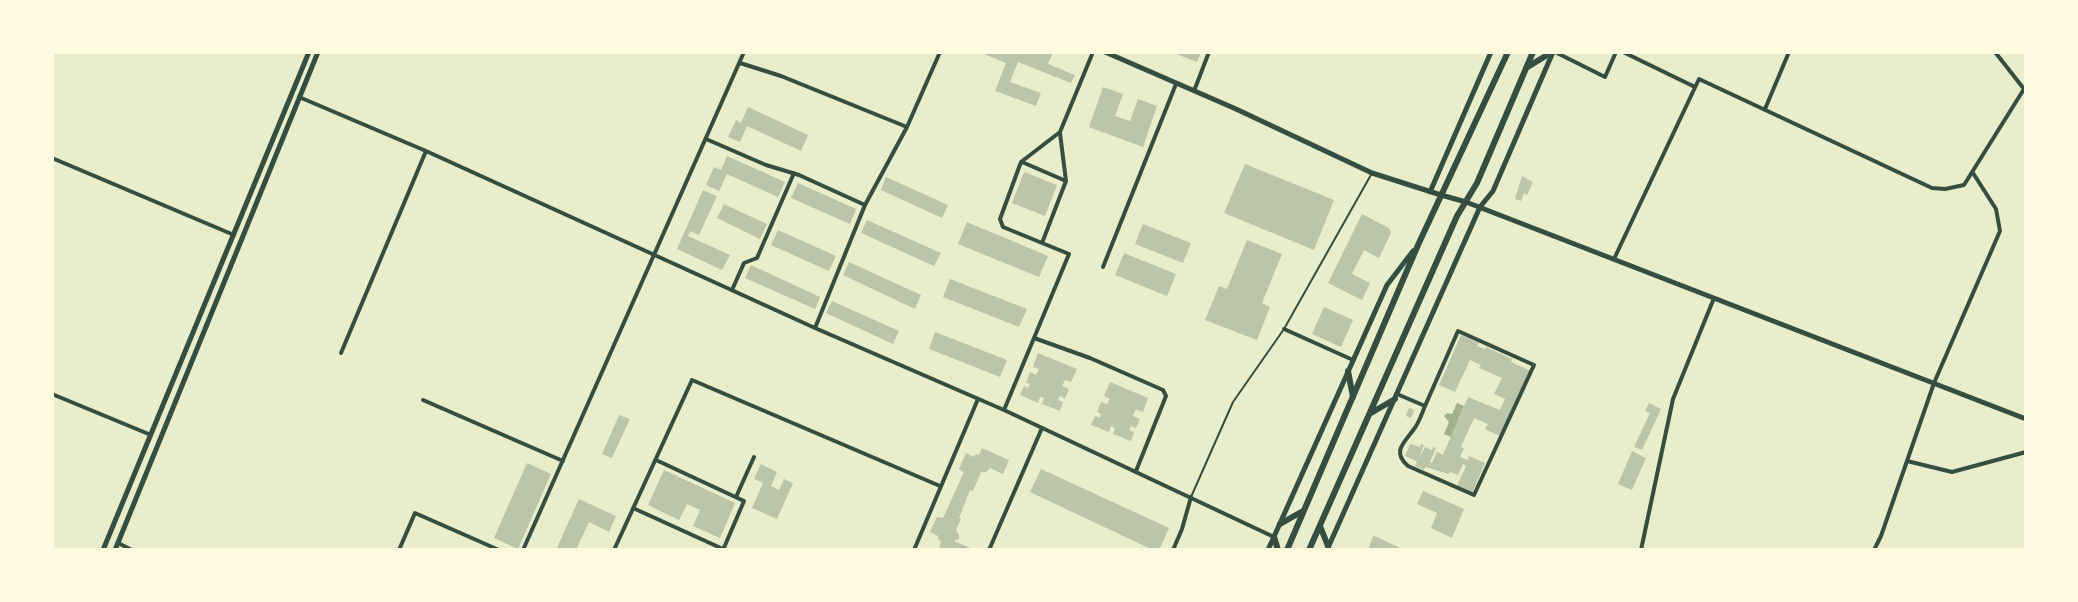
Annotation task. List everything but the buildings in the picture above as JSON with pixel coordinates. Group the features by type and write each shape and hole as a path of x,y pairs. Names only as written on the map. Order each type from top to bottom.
{"main road":[{"path":"103,549 309,52"},
{"path":"117,546 318,52"},
{"path":"1105,52 1372,173 1480,207 2025,419"},
{"path":"1430,192 1491,52"},
{"path":"1287,549 1418,245 1508,52"},
{"path":"1309,549 1452,227 1477,183 1533,52"},
{"path":"1526,68 1553,52"},
{"path":"1328,548 1480,207 1493,191 1553,52"},
{"path":"1268,549 1387,285 1418,245"},
{"path":"1348,371 1353,398"},
{"path":"1370,413 1396,396"},
{"path":"1280,524 1304,511"},
{"path":"1320,526 1328,548"},
{"path":"1274,537 1278,549"}],"street":[{"path":"523,549 744,52"},
{"path":"815,328 865,205 907,128 940,52"},
{"path":"1004,411 1069,254 1003,227 1000,219 1021,162 1060,132 1094,52"},
{"path":"1193,91 1209,52"},
{"path":"1553,52 1605,77 1616,52"},
{"path":"1623,52 1695,87"},
{"path":"1765,109 1789,52"},
{"path":"1614,259 1699,79 1932,188 1945,189 1964,185 2024,89 1995,52"},
{"path":"740,63 781,76 907,128"},
{"path":"1103,267 1176,84"},
{"path":"299,98 426,151 815,328 978,399 1274,537"},
{"path":"1042,243 1066,181 1060,132"},
{"path":"706,139 766,165 795,173 865,205"},
{"path":"341,353 426,151"},
{"path":"52,158 234,235"},
{"path":"1021,162 1066,181"},
{"path":"732,290 744,263 758,258 795,173"},
{"path":"1874,549 1934,383 2000,231 1996,209 1973,173"},
{"path":"1641,549 1673,399 1714,298"},
{"path":"1284,329 1353,360"},
{"path":"1458,331 1534,364 1474,495 1408,466 1401,460 1401,446 1415,429 1425,406 1458,331"},
{"path":"1034,338 1090,358 1163,390 1166,396 1136,471"},
{"path":"614,549 692,380 940,486"},
{"path":"52,394 152,435"},
{"path":"1396,396 1425,406"},
{"path":"423,399 563,460"},
{"path":"914,549 978,399"},
{"path":"989,549 1042,428"},
{"path":"1907,461 1952,472 2025,452"},
{"path":"736,497 754,457"},
{"path":"633,508 723,549 744,501 656,460"},
{"path":"1173,549 1182,529 1191,497"},
{"path":"399,549 416,513 499,549"},
{"path":"117,546 132,549"}],"lane":[{"path":"1191,497 1233,402 1284,329 1372,173"}],"shaded area":[{"path":"1457,403 1464,406 1451,437 1444,434 1449,422 1444,416 1447,413 1452,414"}]}
